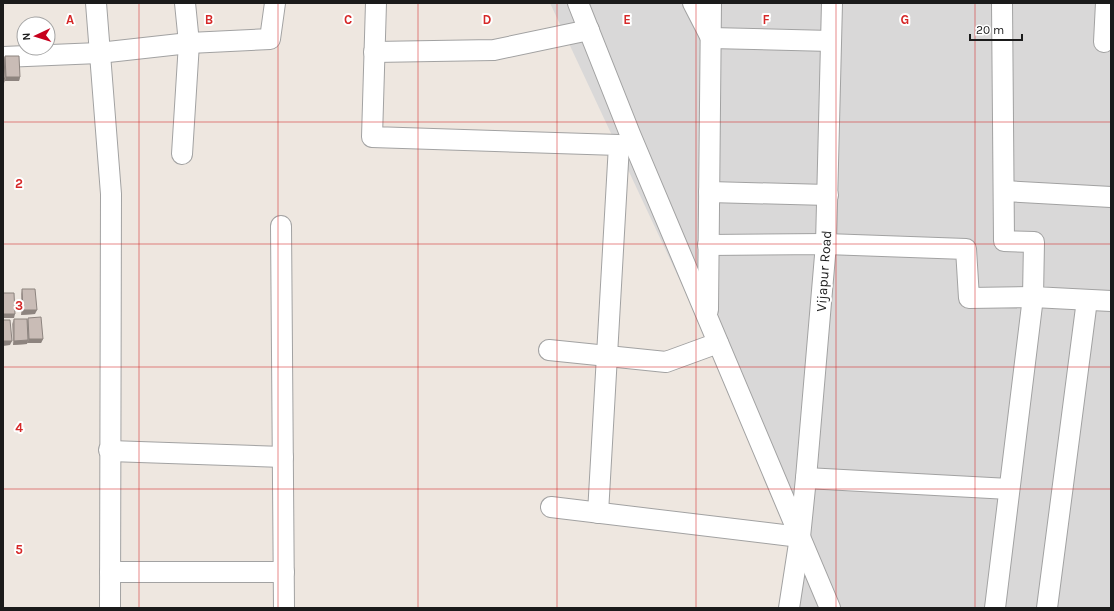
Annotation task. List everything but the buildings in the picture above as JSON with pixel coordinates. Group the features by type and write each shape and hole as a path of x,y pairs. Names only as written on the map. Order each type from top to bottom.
{"street":[{"path":"96,3 110,194 110,608"},
{"path":"182,154 189,43 185,3"},
{"path":"3,57 100,53 189,43 270,39 275,3"},
{"path":"376,3 372,137 619,145 598,513"},
{"path":"578,3 630,134 830,608"},
{"path":"693,3 711,38"},
{"path":"708,318 711,3"},
{"name":"Vijapur Road","path":"789,608 800,538 826,244 832,3"},
{"path":"994,608 1033,297 1034,242 1004,241 1002,3"},
{"path":"1104,42 1106,3"},
{"path":"374,52 494,50 589,30"},
{"path":"711,38 831,41"},
{"path":"1004,191 1111,197"},
{"path":"709,192 828,195"},
{"path":"281,226 284,608"},
{"path":"708,245 826,244 966,249 969,298 1033,297 1111,301"},
{"path":"1047,608 1086,300"},
{"path":"549,350 666,362 718,343"},
{"path":"109,451 282,457"},
{"path":"806,478 1009,490"},
{"path":"551,507 800,538"},
{"path":"110,572 284,572"}],"shaded area":[{"path":"550,3 1111,3 1111,608 790,608 800,537"}]}
